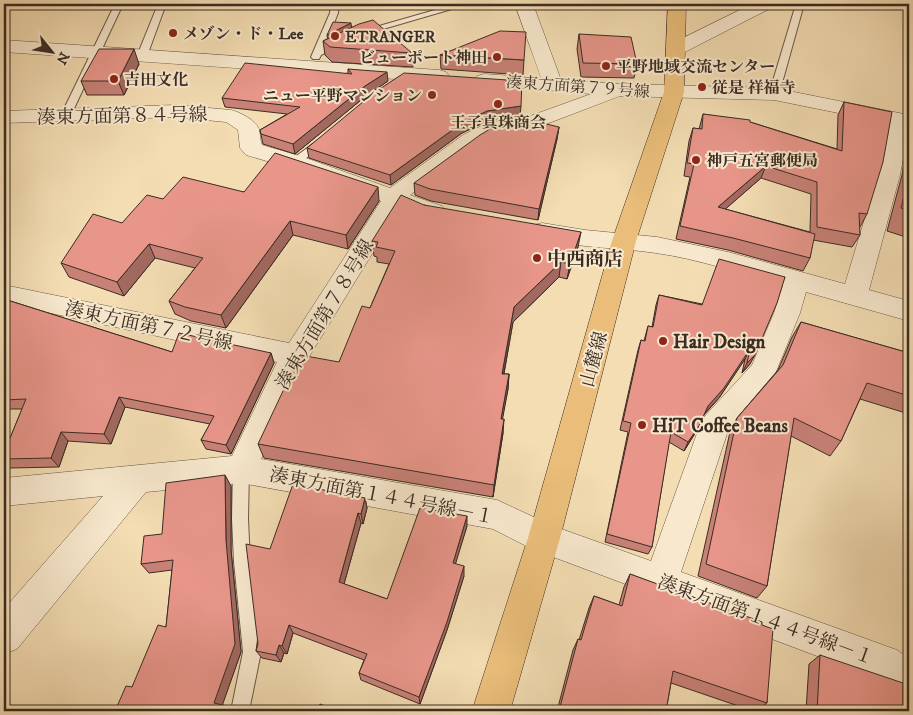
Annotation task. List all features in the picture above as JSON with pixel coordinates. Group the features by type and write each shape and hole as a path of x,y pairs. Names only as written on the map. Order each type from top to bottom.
{"main road":[{"name":"山麓線","path":"491,711 544,538 624,241 674,92 677,4"}],"street":[{"path":"524,4 553,85"},
{"path":"676,49 759,4"},
{"name":"湊東方面第７９号線","path":"4,46 142,56 314,61 400,79 461,78 621,90 774,94 904,120"},
{"name":"湊東方面第７８号線","path":"240,469 295,355 399,192 471,140 494,127 534,122 621,90"},
{"name":"湊東方面第８４号線","path":"4,117 175,111 228,115 238,118 248,128 251,148 396,197 425,210 455,215"},
{"path":"855,295 904,120"},
{"path":"523,227 581,238 658,245 728,261 855,295 909,312"},
{"path":"661,580 715,425 763,371 787,313 797,281"},
{"name":"湊東方面第７２号線","path":"4,294 295,355"},
{"name":"湊東方面第１４４号線－１","path":"4,492 240,469 498,515 544,538 884,663 909,681"},
{"path":"4,636 138,479"}],"lane":[{"path":"66,115 119,4"},
{"path":"142,56 162,4"},
{"path":"314,61 334,13 334,4"},
{"path":"314,61 353,36 465,4"},
{"path":"774,94 800,4"},
{"path":"295,162 333,130"},
{"name":"湊東方面第７８号線","path":"240,469 242,562 252,652 240,711"}],"building":[{"path":"373,20 412,53 330,47 323,41 359,24"},
{"path":"333,22 351,23 327,35"},
{"path":"500,31 526,32 524,60 440,55"},
{"path":"579,34 631,37 637,64 583,63"},
{"path":"99,49 134,49 118,81 81,81"},
{"path":"245,63 352,74 348,69 387,72 365,86 293,144 261,134 260,130 300,107 222,98"},
{"path":"404,73 522,81 521,106 487,111 462,123 390,175 307,148 375,92"},
{"path":"844,102 892,112 883,162 867,214 859,213 860,235 817,227 817,182 766,166 718,207 815,234 810,258 680,226 694,164 687,163 693,128 702,129 703,114 750,120 750,122 842,151"},
{"path":"525,119 559,127 539,209 430,189 414,183 480,135 500,123"},
{"path":"275,153 378,187 346,235 290,221 221,315 185,307 169,301 203,258 149,244 117,282 61,263 93,214 122,223 147,195 163,199 183,177 244,192"},
{"path":"909,176 909,210 901,208"},
{"path":"401,195 424,205 581,232 570,264 561,262 514,307 502,374 509,374 501,419 504,419 494,485 258,444 300,355 339,362 362,306 370,308 395,251 376,247 378,242 372,241"},
{"path":"719,259 785,277 777,303 755,355 747,363 750,349 724,388 708,406 699,426 688,442 671,432 652,547 607,534 631,423 623,421 641,340 645,341 648,326 653,327 659,295 702,305"},
{"path":"4,299 172,352 179,333 271,353 226,445 201,440 214,416 119,397 104,434 61,432 51,458 4,459 4,453 26,399 4,400"},
{"path":"801,322 909,353 909,396 867,383 841,441 794,418 767,586 706,564 737,418 783,365"},
{"path":"225,475 226,540 235,644 214,703 227,706 225,711 115,711 126,686 132,687 158,625 166,627 173,560 141,564 144,536 162,534 166,483"},
{"path":"293,484 365,498 361,514 358,513 339,582 387,599 420,508 467,516 453,563 464,566 447,622 419,697 359,673 367,654 289,625 282,646 279,645 276,655 256,651 258,644 246,544 270,549"},
{"path":"630,574 762,622 762,625 773,629 767,703 673,671 666,711 559,711 578,639 581,640 594,596 622,606"},
{"path":"820,655 903,683 903,711 817,711"},
{"path":"320,704 339,711 317,711"}],"place":[{"name":"メゾン・ド・Lee","path":"173,33"},
{"name":"ETRANGER","path":"335,36"},
{"name":"ビューポート神田","path":"497,57"},
{"name":"平野地域交流センター","path":"606,66"},
{"name":"吉田文化","path":"114,79"},
{"name":"従是 祥福寺","path":"702,87"},
{"name":"ニュー平野マンション","path":"432,95"},
{"name":"王子真珠商会","path":"498,104"},
{"name":"神戸五宮郵便局","path":"696,160"},
{"name":"中西商店","path":"537,258"},
{"name":"Hair Design","path":"663,341"},
{"name":"HiT Coffee Beans","path":"642,425"}]}
